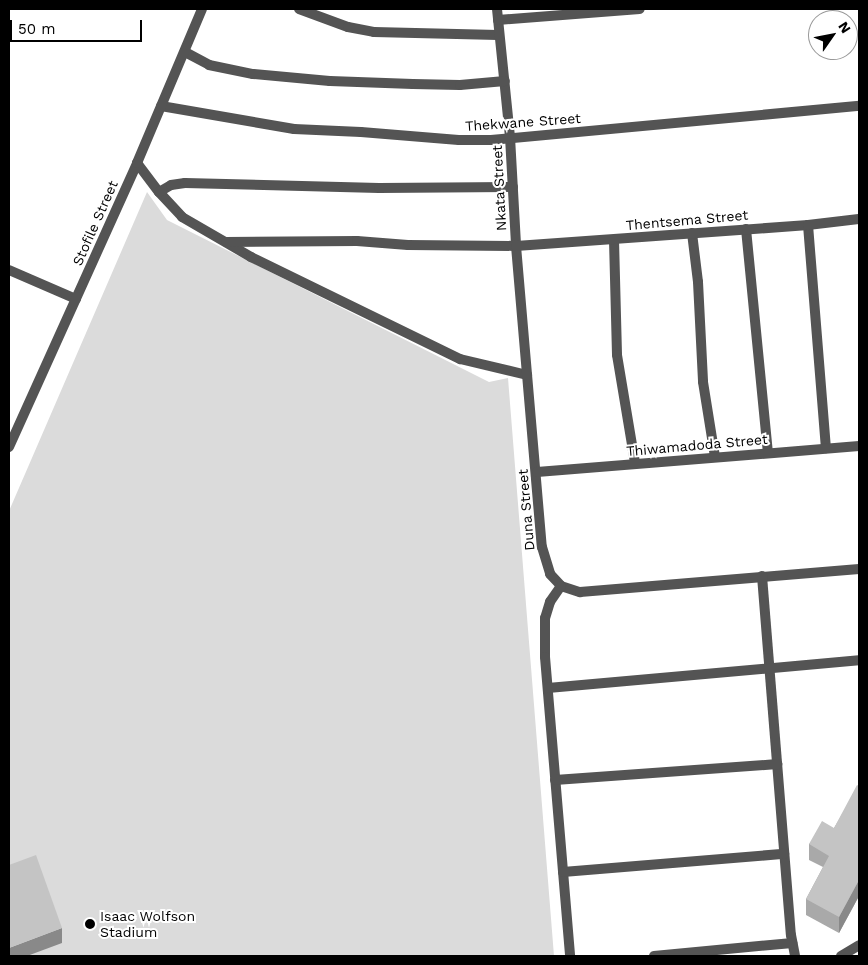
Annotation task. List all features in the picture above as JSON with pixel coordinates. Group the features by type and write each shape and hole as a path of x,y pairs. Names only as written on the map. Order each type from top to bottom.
{"street":[{"name":"Stofile Street","path":"9,447 137,163 202,9"},
{"path":"299,9 348,27 374,32 498,35"},
{"name":"Nkata Street","path":"497,9 498,35 505,81 510,137 516,246"},
{"path":"498,20 640,9"},
{"path":"185,52 209,65 236,72 413,84 460,85 505,81"},
{"name":"Thekwane Street","path":"161,106 294,129 459,140 859,106"},
{"path":"137,163 158,192 188,221 226,242 405,334 460,359 528,375"},
{"path":"158,192 171,185 185,183 378,188 513,187"},
{"name":"Thentsema Street","path":"226,242 357,241 408,245 516,246 808,225 859,219"},
{"path":"808,225 826,448"},
{"path":"746,229 768,452"},
{"path":"692,233 698,282 703,382 715,457"},
{"path":"614,240 617,355 635,463"},
{"name":"Duna Street","path":"516,246 542,546 550,574 561,586"},
{"path":"9,270 76,299"},
{"name":"Thiwamadoda Street","path":"537,472 859,446"},
{"path":"570,956 548,688 545,618 550,602 561,586 580,592 859,569"},
{"path":"762,576 784,854 792,943 795,956"},
{"path":"548,688 859,660"},
{"path":"555,780 777,764"},
{"path":"563,872 784,854"},
{"path":"654,956 792,943"},
{"path":"841,956 859,946"}],"shaded area":[{"path":"147,192 167,220 489,382 508,378 554,956 9,956 9,511"}],"building":[{"path":"857,785 859,786 859,880 839,917 806,899 829,856 809,844 822,821 834,828"},
{"path":"36,855 62,928 9,948 9,865"}],"place":[{"name":"Isaac Wolfson Stadium","path":"90,924"}]}
